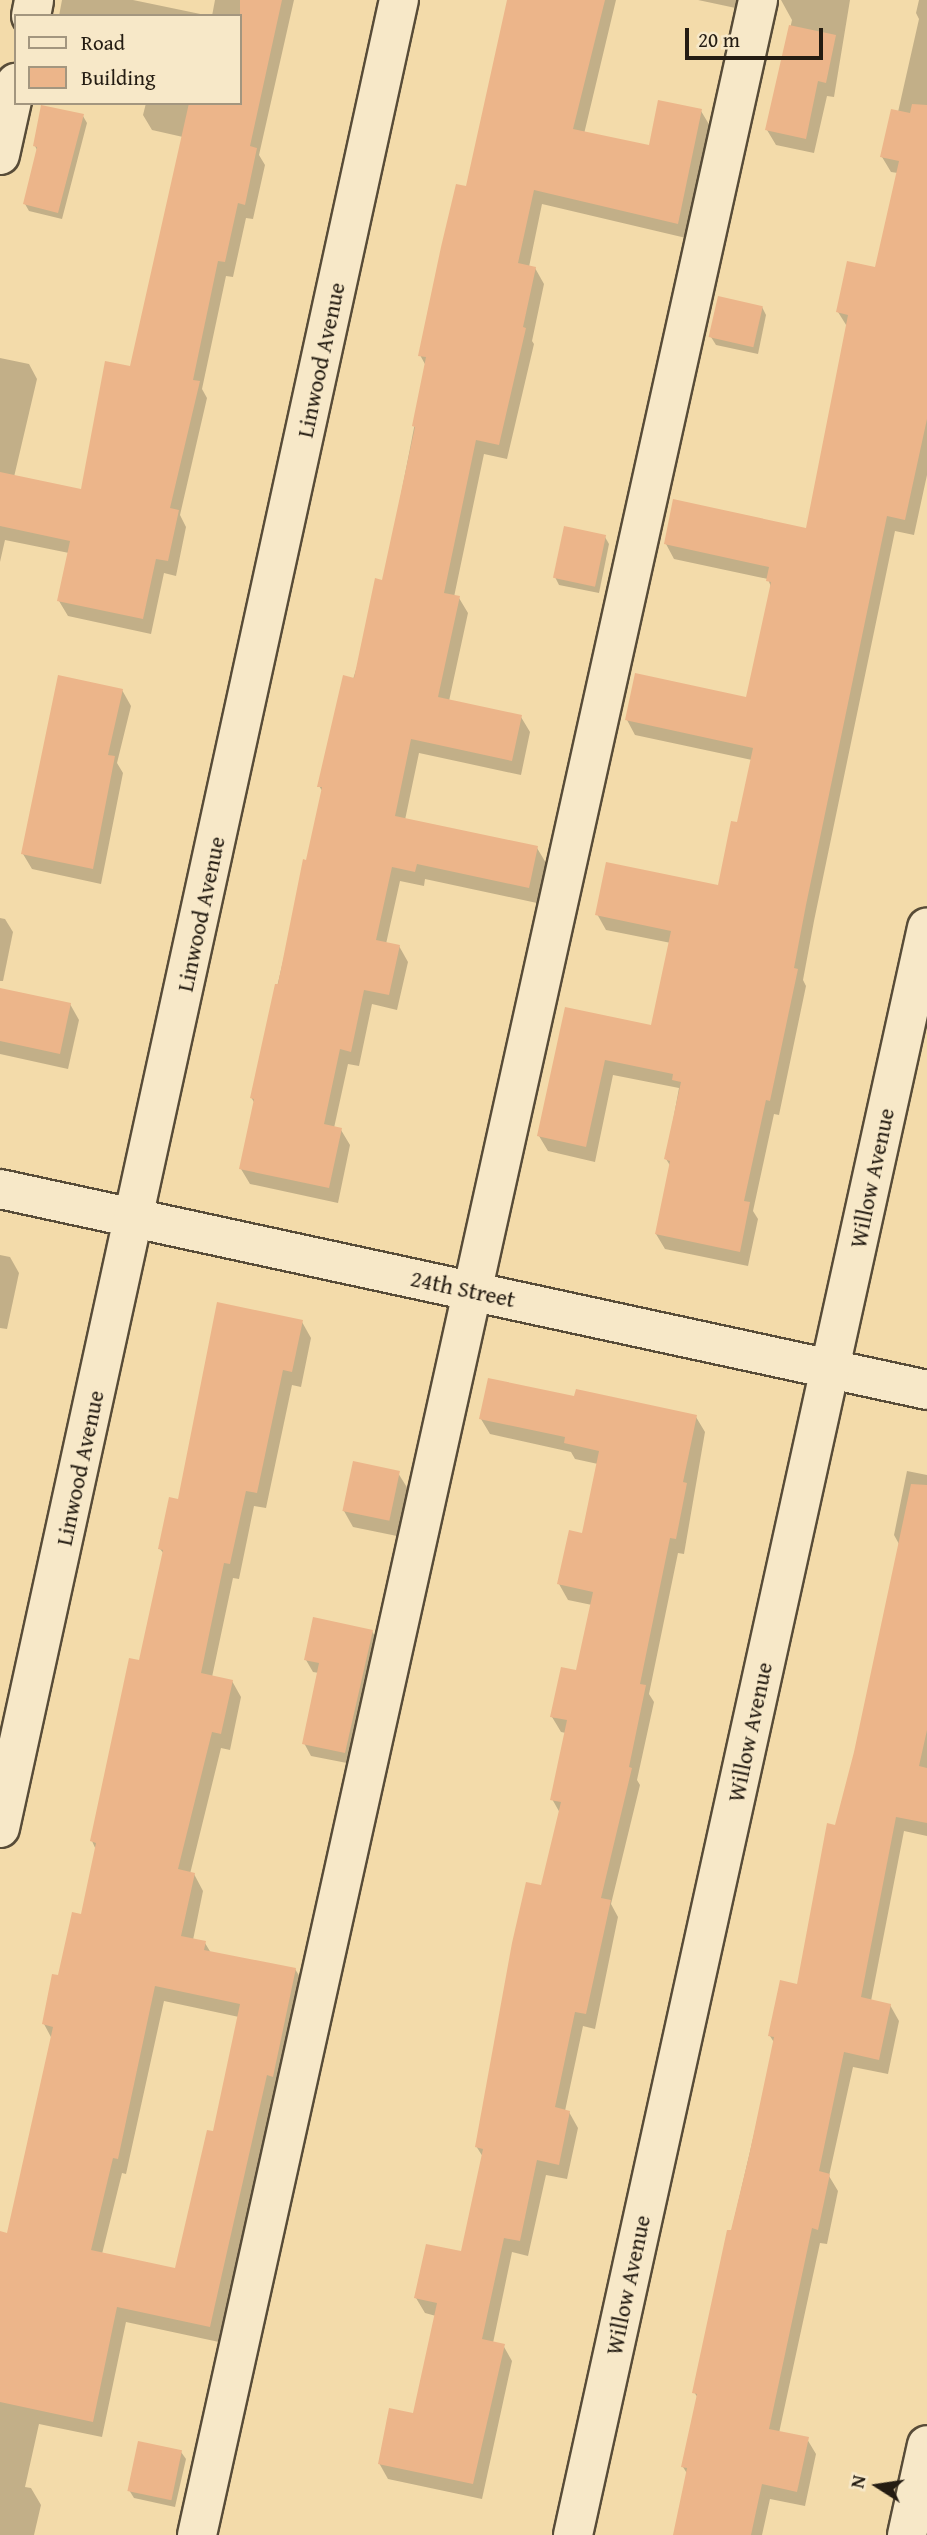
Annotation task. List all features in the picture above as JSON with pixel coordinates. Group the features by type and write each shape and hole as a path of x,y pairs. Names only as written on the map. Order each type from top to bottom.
{"street":[{"name":"Linwood Avenue","path":"0,1828 399,0"},
{"path":"197,2535 758,0"},
{"path":"0,155 14,92"},
{"name":"Willow Avenue","path":"573,2535 927,928"},
{"name":"24th Street","path":"0,1189 927,1390"},
{"path":"906,2535 927,2445"}],"building":[{"path":"240,0 282,0 250,146 257,148 245,205 238,203 225,262 218,261 193,380 200,381 170,508 179,510 168,561 156,559 143,619 57,601 70,541 0,526 0,472 81,489 105,361 130,366 189,105 242,105"},
{"path":"507,0 605,0 573,129 649,145 658,100 702,109 678,224 534,190 518,263 536,267 523,327 526,328 499,445 476,440 444,593 460,596 438,697 522,715 512,761 411,739 395,816 538,846 529,888 417,864 415,872 392,867 376,940 400,945 389,995 364,990 351,1052 340,1049 324,1124 342,1128 329,1188 239,1169 254,1099 250,1098 275,984 278,984 303,859 306,860 322,787 317,787 343,675 354,678 375,578 382,580 415,427 412,426 426,357 418,356 441,247 456,184 466,186"},
{"path":"789,25 836,35 826,83 818,81 806,139 765,130"},
{"path":"912,104 927,105 927,419 905,520 887,516 806,905 794,968 798,969 770,1101 766,1100 744,1201 750,1202 740,1252 655,1234 670,1161 664,1159 681,1082 672,1080 673,1074 605,1060 586,1147 537,1136 565,1007 651,1025 671,931 595,915 606,862 718,885 731,821 737,822 753,748 625,720 635,673 746,697 771,582 766,581 769,567 664,544 673,499 806,528 848,315 836,312 847,261 875,267 899,161 880,157 891,109 910,113"},
{"path":"41,105 84,114 58,213 23,204 37,147 33,146"},
{"path":"718,296 763,306 753,347 709,337"},
{"path":"564,526 606,535 595,587 553,578"},
{"path":"58,675 123,689 108,755 115,756 93,869 21,854"},
{"path":"0,988 71,1003 60,1054 0,1041"},
{"path":"217,1302 303,1320 292,1372 283,1370 257,1493 246,1491 230,1564 224,1563 201,1673 233,1680 221,1734 212,1732 178,1869 195,1873 181,1936 206,1941 204,1950 296,1968 273,2077 267,2075 210,2327 117,2307 93,2422 0,2402 0,2231 7,2233 53,2027 42,2024 52,1974 58,1975 72,1912 81,1914 96,1843 90,1841 129,1658 139,1660 163,1550 158,1549 169,1497 178,1499","holes":["155,1986 240,2004 213,2131 207,2130 175,2268 91,2250 113,2158 118,2159"]},
{"path":"488,1378 574,1396 576,1389 697,1415 683,1482 687,1483 676,1539 670,1538 640,1684 646,1685 629,1767 632,1768 601,1898 611,1900 586,2014 575,2012 555,2107 570,2111 559,2165 537,2160 520,2241 504,2238 482,2339 505,2344 473,2484 378,2464 389,2408 413,2413 437,2303 414,2298 426,2244 461,2251 483,2149 475,2147 512,1943 526,1882 541,1885 561,1802 550,1800 567,1720 550,1717 561,1667 576,1670 593,1592 557,1584 569,1530 582,1533 599,1451 564,1443 565,1437 479,1419"},
{"path":"353,1461 400,1471 389,1521 342,1511"},
{"path":"911,1484 927,1485 927,1730 919,1766 927,1768 927,1823 896,1817 861,1997 891,2004 879,2060 844,2052 819,2171 830,2174 818,2230 812,2228 769,2429 809,2437 797,2492 762,2484 751,2535 673,2535 687,2468 681,2467 697,2394 692,2393 727,2230 731,2230 749,2156 774,2037 768,2036 780,1980 797,1984 827,1823 835,1825 854,1752"},
{"path":"313,1617 373,1630 345,1753 302,1744 319,1663 304,1660"},
{"path":"138,2441 182,2450 171,2500 127,2491"}]}
